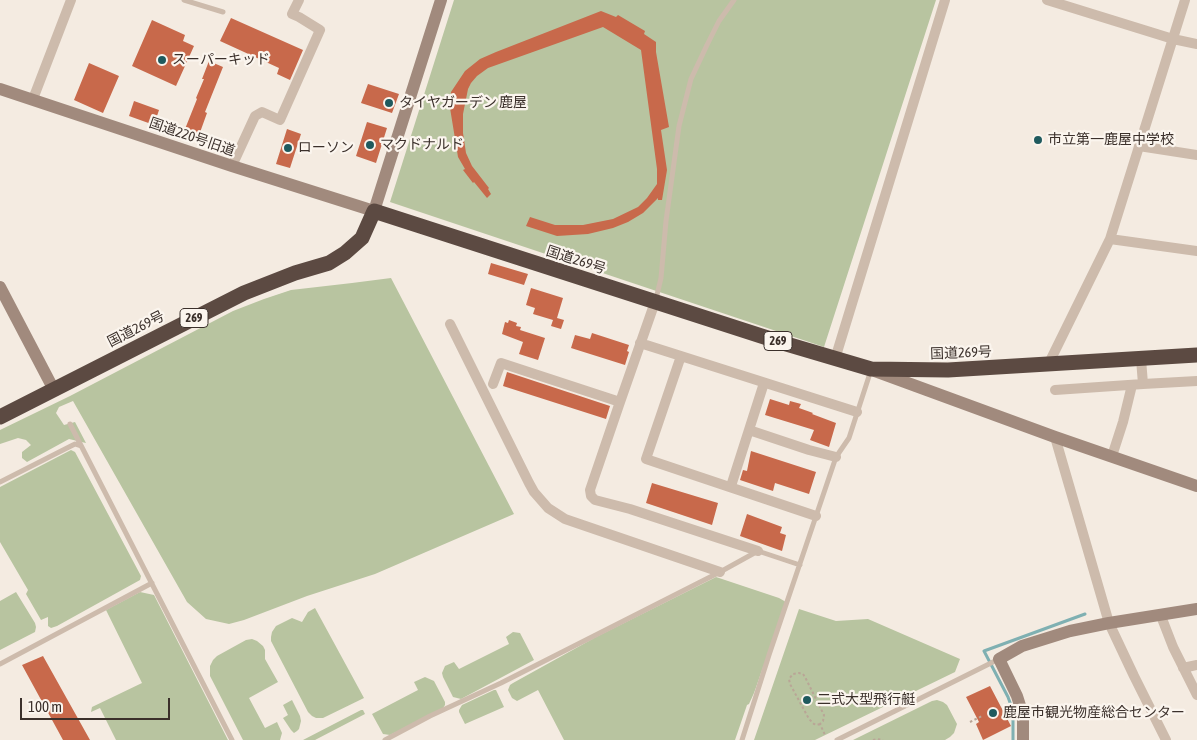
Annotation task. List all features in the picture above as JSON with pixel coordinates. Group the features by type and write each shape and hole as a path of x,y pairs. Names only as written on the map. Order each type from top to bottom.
{"highway":[{"name":"国道269号","path":"0,417 244,292 294,273 329,263 345,253 362,238 374,211 655,302 871,369 948,370 1197,355"}],"street":[{"path":"33,100 71,0"},
{"path":"232,166 255,116 262,112 280,120 320,30 292,14 298,0"},
{"path":"374,211 441,0"},
{"path":"835,359 945,0"},
{"path":"1047,0 1197,44"},
{"path":"1048,365 1110,239 1185,0"},
{"name":"国道220号旧道","path":"0,90 374,211"},
{"path":"1139,146 1197,155"},
{"path":"1110,239 1197,251"},
{"path":"0,287 54,390"},
{"path":"655,302 590,490 591,496 595,500 630,509 758,551"},
{"path":"450,324 529,484 548,508 565,519 720,572"},
{"path":"640,343 857,412"},
{"path":"681,356 646,459 816,516"},
{"path":"1112,456 1137,384 1141,359"},
{"path":"493,384 501,363 620,402"},
{"path":"871,369 1055,437 1197,486"},
{"path":"1055,390 1197,380"},
{"path":"731,486 764,383"},
{"path":"749,430 836,458"},
{"path":"1055,437 1109,623 1166,740"},
{"path":"1023,740 1022,715 1017,696 997,660 1022,646 1070,631 1197,609"},
{"path":"1161,616 1173,647 1197,695"},
{"path":"1183,668 1197,665"}],"lane":[{"path":"184,0 223,12"},
{"path":"655,302 661,278 666,221 679,126 691,79 720,21 734,0"},
{"path":"742,740 836,458 849,438 871,369"},
{"path":"70,424 232,740"},
{"path":"0,482 69,446 75,444 81,446"},
{"path":"385,740 430,716 501,684 758,551 800,565"},
{"path":"0,664 152,583"},
{"path":"837,740 997,660"}],"path":[{"path":"793,674 803,674 805,677 824,715 823,721 820,724 811,722 804,711 790,684 789,680 793,674"},
{"path":"970,722 982,716"},
{"path":"820,724 825,735"},
{"path":"873,740 883,740"}],"green space":[{"path":"454,0 936,0 824,347 390,202"},
{"path":"391,278 514,514 375,574 229,624 206,619 187,602 73,401 59,407 56,413 64,425 75,422 86,443 69,439 27,462 22,458 22,452 31,445 26,440 18,438 0,444 0,430 70,396 233,311 291,290"},
{"path":"71,450 75,452 141,576 140,580 51,628 48,626 48,617 41,620 26,594 28,590 0,542 0,487"},
{"path":"716,577 786,602 754,693 747,705 735,740 564,740 538,690 517,701 512,698 508,690 513,683 596,637"},
{"path":"16,592 35,623 35,632 0,650 0,601"},
{"path":"140,592 154,595 228,740 116,740 100,708 91,712 92,707 142,683 106,610"},
{"path":"315,608 364,698 323,718 316,718 308,712 271,641 272,632 276,626 292,618 302,622 308,612"},
{"path":"799,609 836,621 868,619 960,659 955,672 815,740 754,740"},
{"path":"513,632 520,633 534,660 461,699 453,697 443,677 442,673 445,666 454,662 459,669 509,644 506,637"},
{"path":"252,639 263,646 265,659 278,682 249,698 265,728 277,722 282,733 280,740 243,740 210,676 210,666 217,656 246,640"},
{"path":"425,677 434,681 445,702 443,708 390,735 383,734 372,714 418,690 414,682"},
{"path":"496,690 504,707 465,724 459,712 462,705"},
{"path":"292,700 301,721 299,729 294,733 283,718 288,715 283,705"},
{"path":"937,700 947,705 957,724 954,733 945,740 853,740 932,701"},
{"path":"361,710 365,714 315,740 303,740"}],"building":[{"path":"601,11 616,17 618,15 645,31 644,34 656,42 656,52 669,127 661,130 667,170 662,200 658,200 658,198 643,213 613,228 588,234 557,236 526,226 530,217 555,225 583,225 613,219 638,207 657,184 657,169 641,50 603,27 488,68 477,76 468,89 463,114 463,133 466,153 472,166 489,188 491,194 487,198 463,170 465,169 458,157 450,108 451,92 465,71 480,59"},
{"path":"231,18 303,50 290,80 277,74 279,68 220,41"},
{"path":"152,20 185,35 183,41 194,46 176,86 132,66"},
{"path":"209,61 223,67 205,112 207,113 198,138 183,134"},
{"path":"89,63 119,76 103,113 74,100"},
{"path":"368,84 399,94 392,113 361,103"},
{"path":"134,101 159,110 154,125 129,116"},
{"name":"マクドナルド","path":"367,122 387,128 376,163 356,156"},
{"path":"287,129 301,134 290,168 276,164"},
{"path":"491,263 528,274 524,285 488,274"},
{"path":"531,288 563,298 557,318 564,320 561,329 551,326 553,320 533,314 535,308 526,305"},
{"path":"509,320 517,323 516,326 521,327 520,330 545,338 538,360 519,354 523,342 502,334 505,322 508,323"},
{"path":"592,333 629,345 625,365 571,348 575,335 590,339"},
{"path":"507,372 610,406 606,419 503,386"},
{"path":"770,399 789,405 790,401 801,404 799,408 836,423 829,447 810,440 814,430 765,415"},
{"path":"751,451 816,472 809,494 775,483 773,491 740,480 743,470 747,471"},
{"path":"652,483 718,503 712,525 646,503"},
{"path":"747,514 782,527 780,533 786,535 782,551 740,536"},
{"path":"43,656 90,740 63,740 22,665"},
{"name":"鹿屋市観光物産総合センター","path":"990,686 1011,726 983,740 976,724 979,722 966,697"}],"waterway":[{"path":"1013,740 1013,711 1008,697 984,651 1085,614"}],"place":[{"name":"スーパーキッド","path":"162,60"},
{"name":"タイヤガーデン 鹿屋","path":"389,103"},
{"name":"市立第一鹿屋中学校","path":"1038,140"},
{"name":"マクドナルド","path":"370,145"},
{"name":"ローソン","path":"288,148"},
{"name":"二式大型飛行艇","path":"807,700"},
{"name":"鹿屋市観光物産総合センター","path":"993,713"}]}
